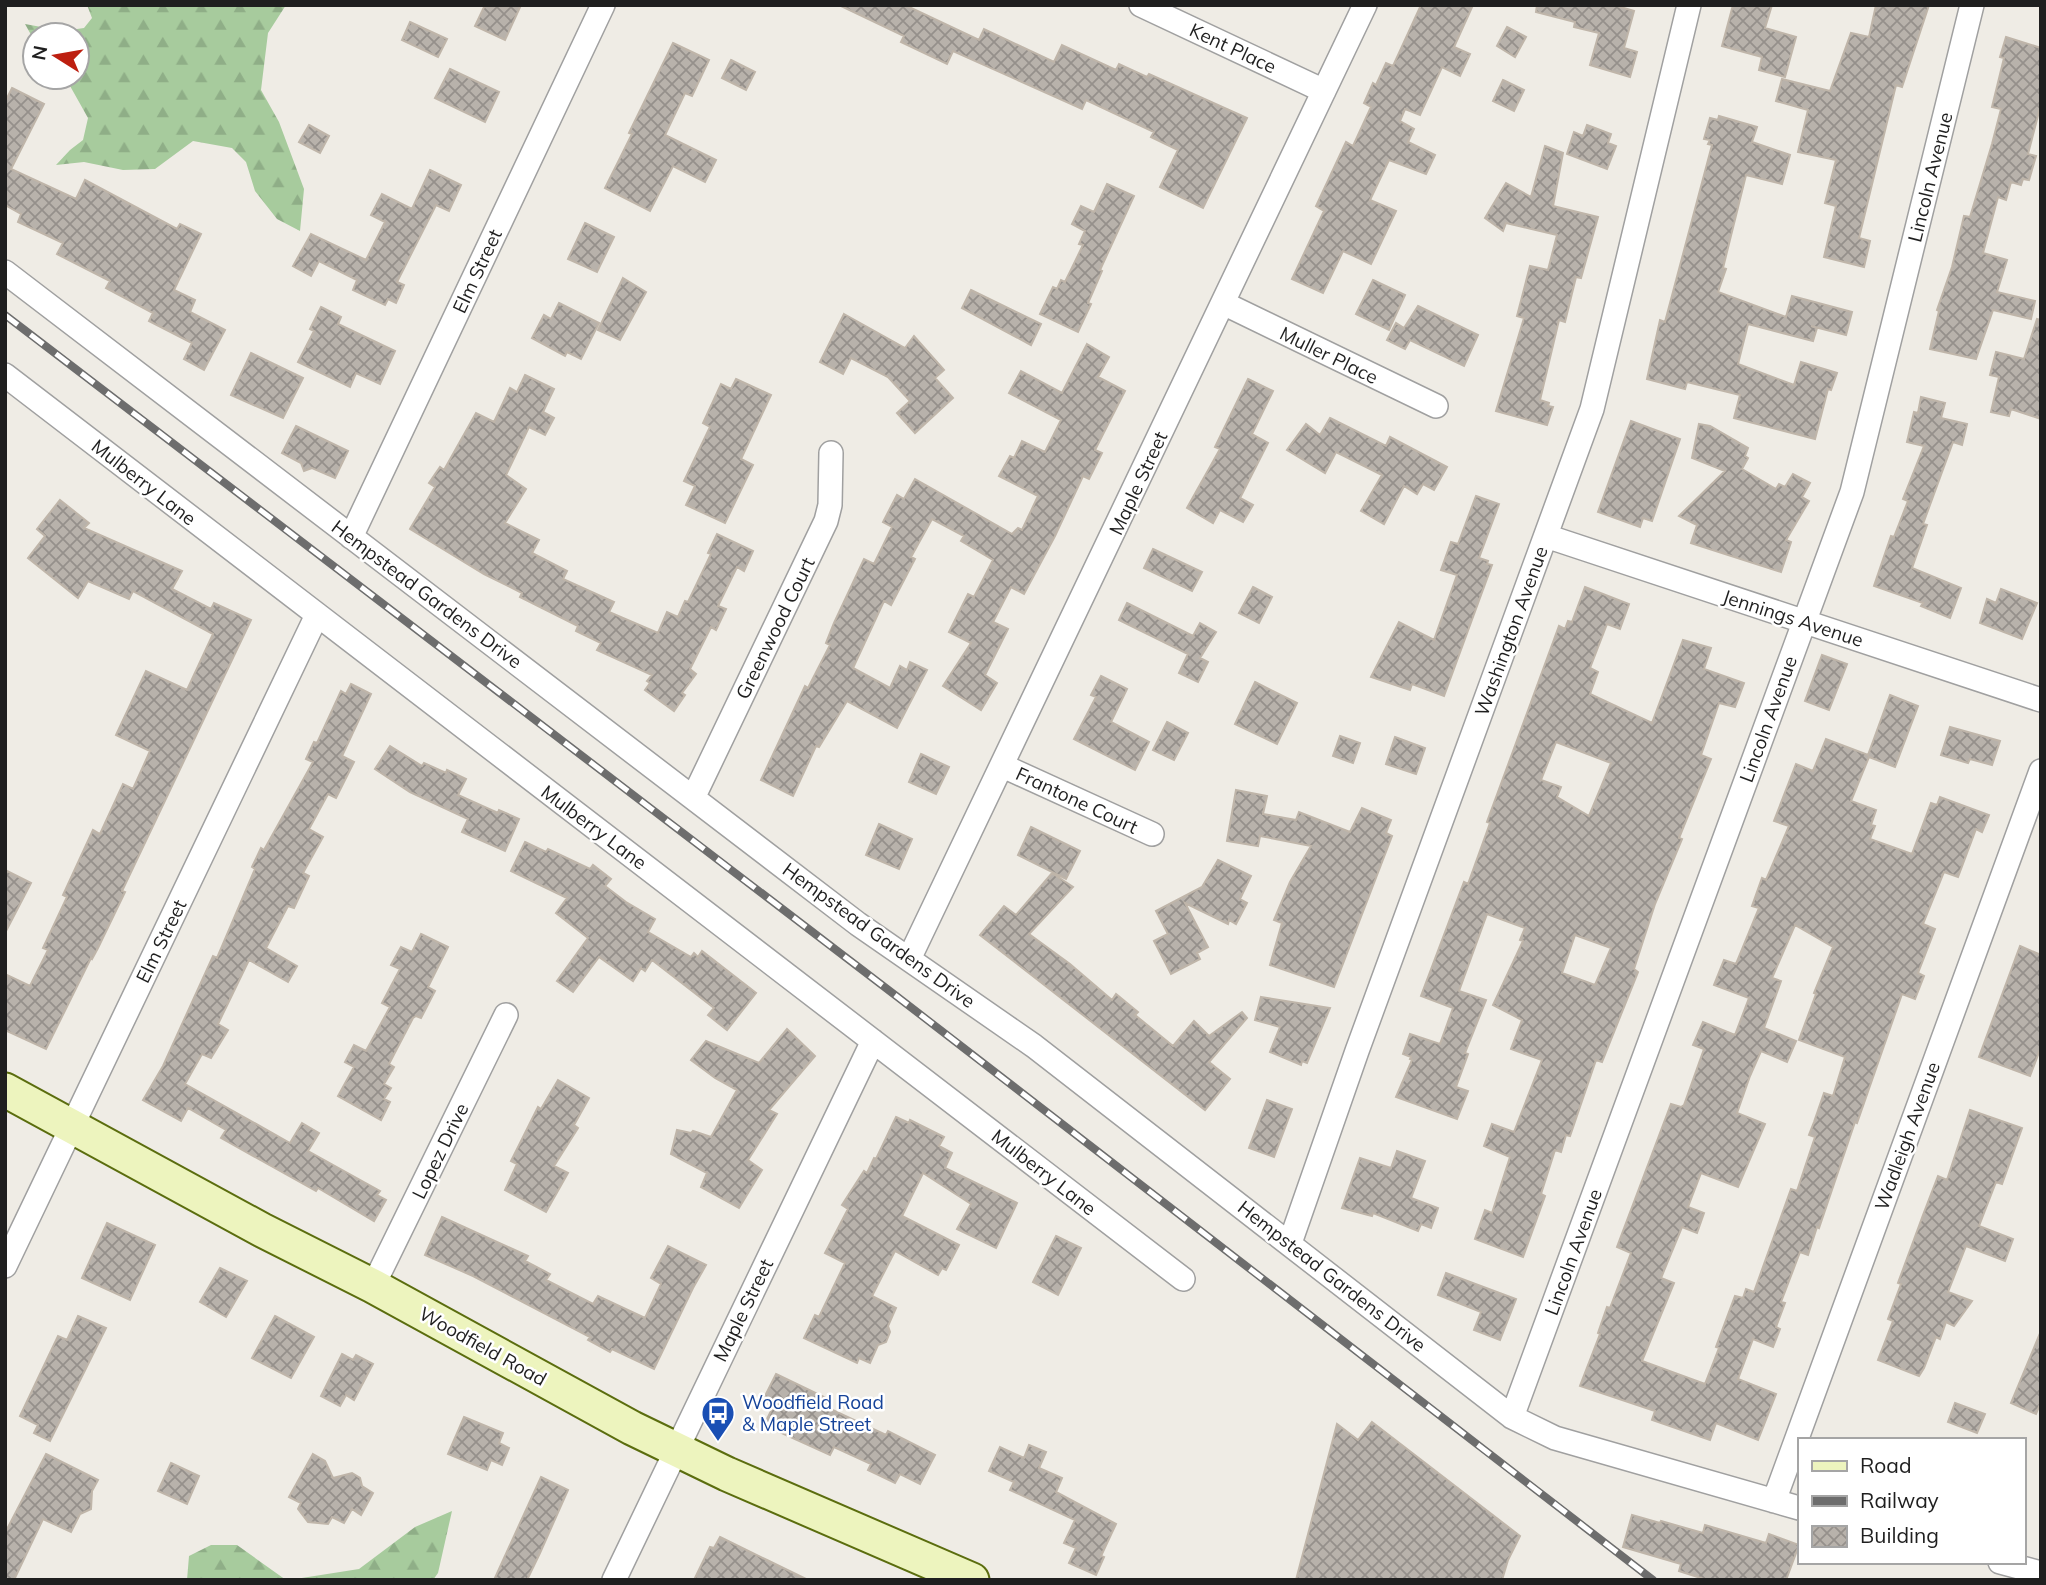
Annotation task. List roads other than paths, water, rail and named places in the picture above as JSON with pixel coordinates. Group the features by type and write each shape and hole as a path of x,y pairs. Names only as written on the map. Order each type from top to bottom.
{"main road":[{"name":"Woodfield Road","path":"5,1090 632,1428 971,1580"}],"street":[{"name":"Elm Street","path":"351,537 603,5"},
{"name":"Kent Place","path":"1141,5 1324,90"},
{"name":"Maple Street","path":"909,959 1365,5"},
{"name":"Washington Avenue","path":"1290,1243 1357,1051 1592,409 1689,5"},
{"name":"Lincoln Avenue","path":"1512,1418 1852,492 1972,5"},
{"name":"Hempstead Gardens Drive","path":"5,272 694,796 858,924 1034,1046 1512,1418 1555,1438 1798,1508"},
{"name":"Muller Place","path":"1223,303 1436,406"},
{"name":"Mulberry Lane","path":"5,375 1183,1279"},
{"name":"Greenwood Court","path":"694,796 826,521 830,505 831,453"},
{"name":"Jennings Avenue","path":"1546,536 2041,700"},
{"name":"Elm Street","path":"5,1266 317,615"},
{"name":"Frantone Court","path":"1003,766 1152,834"},
{"name":"Wadleigh Avenue","path":"1774,1501 2041,771"},
{"name":"Lopez Drive","path":"373,1286 506,1015"},
{"name":"Maple Street","path":"614,1580 873,1041"},
{"path":"2007,1564 2039,1573"}],"railway":[{"path":"5,315 895,995 1653,1580"}],"place":[{"name":"Woodfield Road & Maple Street","path":"718,1443"}]}
